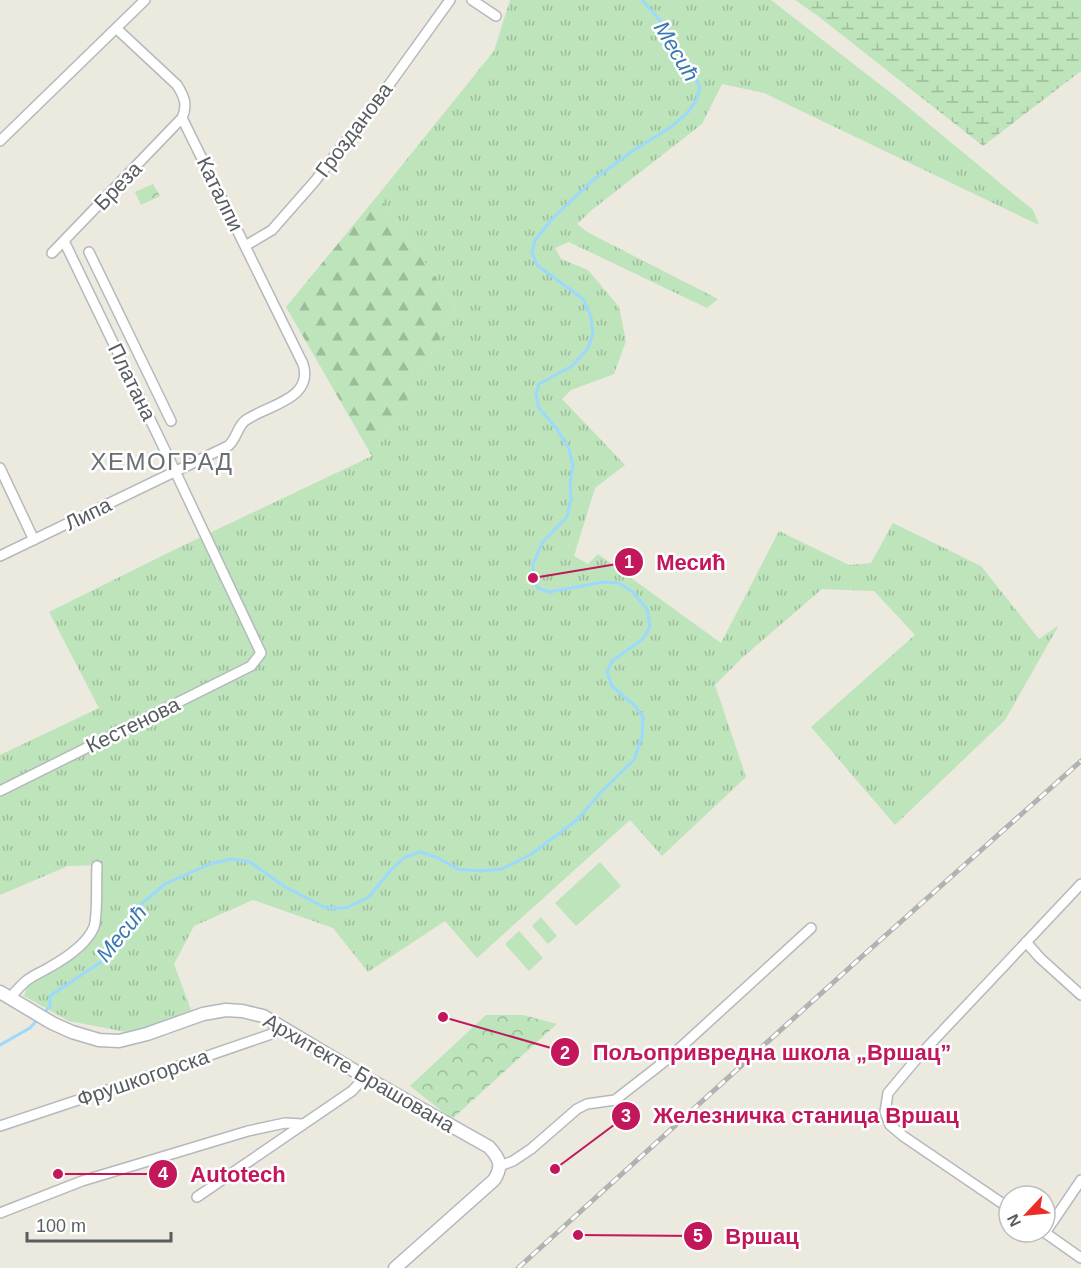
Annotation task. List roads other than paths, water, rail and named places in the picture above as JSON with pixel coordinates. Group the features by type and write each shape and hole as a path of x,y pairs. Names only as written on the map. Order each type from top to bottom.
{"street":[{"path":"0,141 146,0"},
{"name":"Грозданова","path":"245,246 272,230 315,181 381,96 450,0"},
{"path":"472,0 496,16"},
{"name":"Каталпи","path":"117,29 177,85 185,99 185,112 182,118 303,364 306,377"},
{"name":"Бреза","path":"52,253 182,118"},
{"name":"Платана","path":"64,241 261,653"},
{"path":"89,252 171,421"},
{"path":"99,315 116,307"},
{"name":"Липа","path":"0,556 231,443 243,422 295,394 306,377"},
{"path":"0,468 34,540"},
{"name":"Кестенова","path":"0,791 251,666 261,653"},
{"path":"5,995 59,962 87,938 95,920 96,866"},
{"path":"997,1200 890,1125 885,1112 888,1093 919,1056 1081,884"},
{"path":"395,1268 488,1186 498,1173 500,1166 513,1161 531,1149 577,1109 587,1104 615,1100 669,1058 811,928"},
{"path":"1026,942 1081,995"},
{"name":"Архитекте Брашована","path":"5,995 52,1023 99,1040 119,1041 147,1034 203,1014 226,1010 263,1016 489,1148 500,1166"},
{"name":"Фрушкогорска","path":"0,1126 286,1029"},
{"path":"197,1197 352,1091 365,1077"},
{"path":"0,1213 82,1181 248,1131 285,1122 302,1124"},
{"path":"1057,1214 1081,1180"},
{"path":"1057,1241 1081,1257"}],"waterway":[{"name":"Месић","path":"44,1013 50,1006 50,996 101,962 118,931 133,911 165,884 210,864 231,859 250,862 285,887 326,908 346,908 369,897 405,857 421,852 458,869 479,871 502,869 530,855 577,820 601,792 634,760 642,736 643,717 635,706 612,686 607,672 612,661 643,639 650,627 647,609 634,593 619,583 604,582 549,592 538,588 533,578 533,564 542,543 567,517 571,499 570,482 573,466 569,449 557,429 539,408 536,394 539,384 572,366 588,348 593,333 591,317 583,299 537,265 532,252 535,240 553,218 593,180 671,127 688,112 696,101 700,88 693,71 665,26 642,0"},
{"name":"Месић","path":"0,1045 30,1028 39,1018"}],"railway":[{"path":"518,1268 1081,761"}],"place":[{"name":"Месић","path":"533,578"},
{"name":"Пољопривредна школа „Вршац”","path":"443,1017"},
{"name":"Железничка станица Вршац","path":"555,1169"},
{"name":"Autotech","path":"58,1174"},
{"name":"Вршац","path":"578,1235"}],"district":[{"name":"ХЕМОГРАД","path":"162,462"}]}
